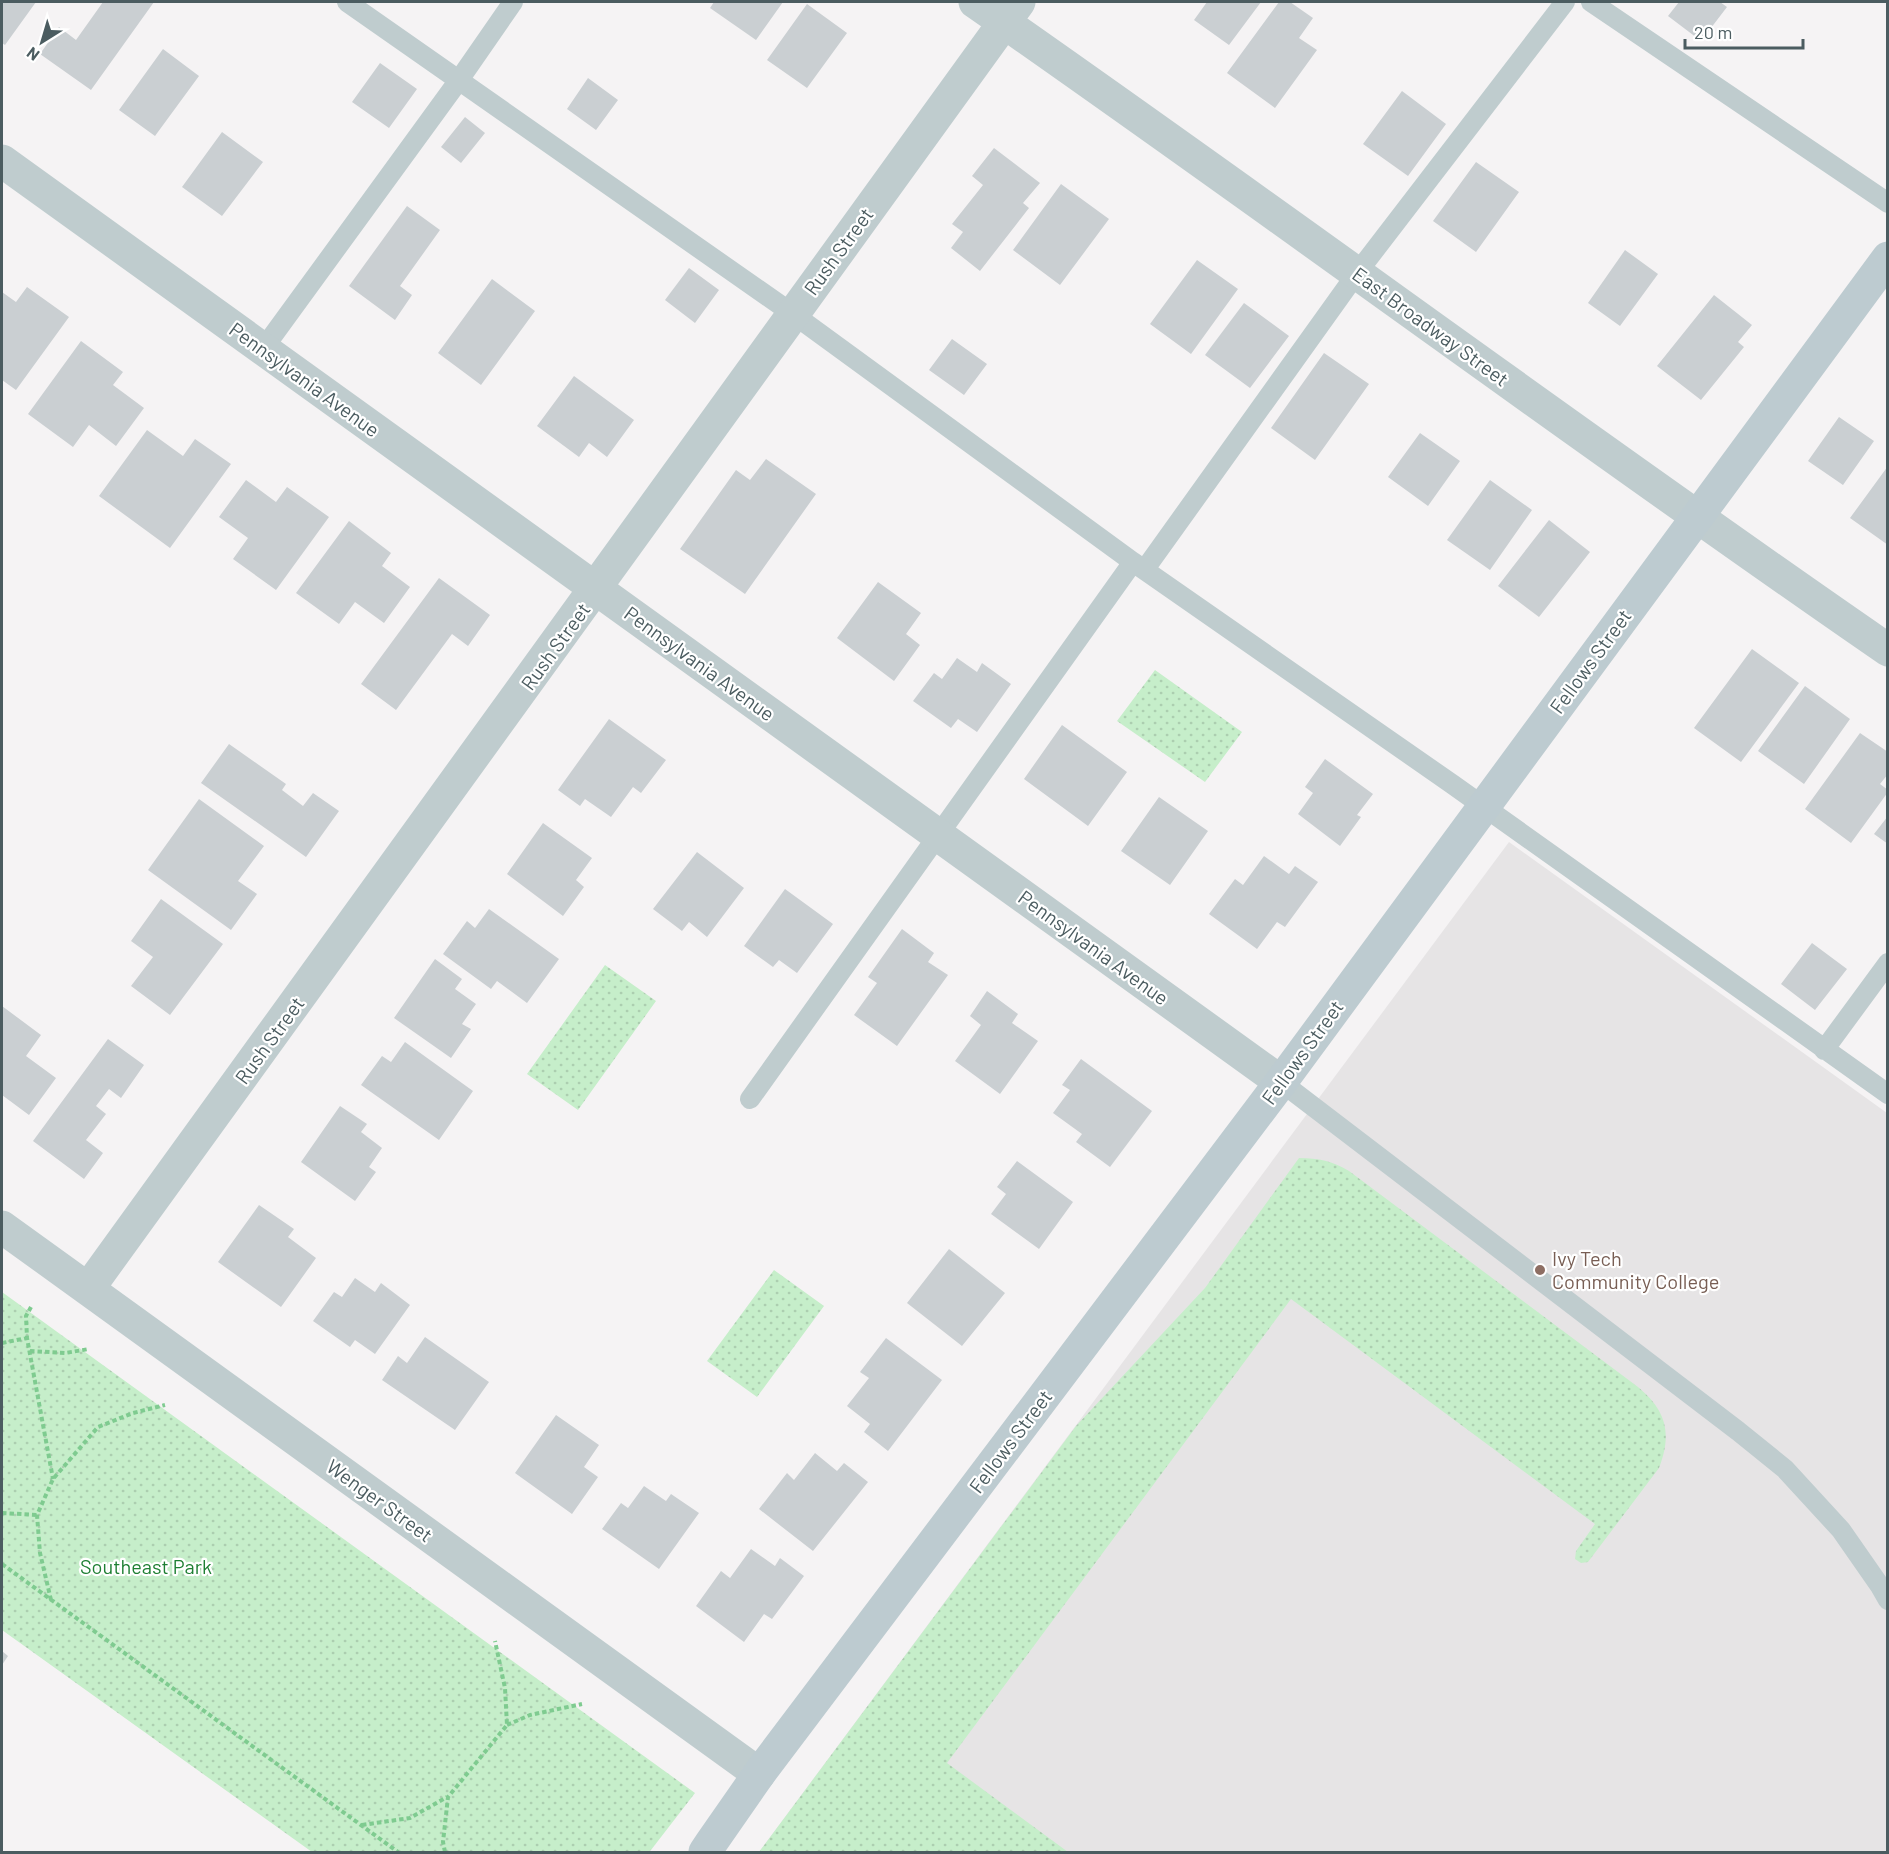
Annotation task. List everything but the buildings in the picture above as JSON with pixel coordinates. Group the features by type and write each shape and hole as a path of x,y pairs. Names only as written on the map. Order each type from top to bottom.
{"street":[{"name":"East Broadway Street","path":"975,2 1012,12 1357,273 1696,517 1887,650"},
{"name":"Rush Street","path":"88,1289 1012,12"},
{"name":"Pennsylvania Avenue","path":"2,161 1281,1082"},
{"name":"Fellows Street","path":"705,1849 759,1774 1281,1082 1887,258"},
{"name":"Wenger Street","path":"2,1227 759,1774"}],"lane":[{"path":"347,2 793,314 1139,566 1483,806 1887,1094"},
{"path":"263,349 513,2"},
{"path":"750,1099 938,835 1357,273 1565,2"},
{"path":"1591,2 1887,203"},
{"path":"1824,1050 1887,963"},
{"path":"1281,1082 1785,1469 1841,1530 1880,1586 1887,1600"}],"path":[{"path":"31,1307 26,1316 27,1338 53,1479"},
{"path":"2,1342 27,1338"},
{"path":"30,1351 64,1353 89,1349"},
{"path":"51,1600 40,1553 37,1515 53,1479 98,1427 133,1413 165,1406"},
{"path":"2,1513 37,1515"},
{"path":"2,1564 398,1852"},
{"path":"495,1641 505,1688 507,1725"},
{"path":"361,1825 410,1818 448,1797 507,1725 530,1715 582,1704"},
{"path":"445,1852 443,1842 448,1797"}],"shaded area":[{"name":"Ivy Tech Community College","path":"1509,842 1887,1113 1887,1852 759,1852"}],"green space":[{"path":"1155,670 1242,732 1205,782 1117,721"},
{"path":"605,965 656,1001 578,1110 527,1074"},
{"path":"1299,1158 1325,1161 1349,1171 1638,1387 1655,1405 1661,1414 1666,1434 1659,1468 1588,1562 1581,1563 1575,1559 1576,1551 1595,1524 1291,1299 947,1763 1068,1852 759,1852 1076,1426 1205,1288"},
{"path":"774,1270 824,1306 757,1397 707,1361"},
{"name":"Southeast Park","path":"2,1292 695,1793 651,1850 648,1852 312,1852 2,1630"}],"place":[{"name":"Ivy Tech Community College","path":"1540,1270"}]}
